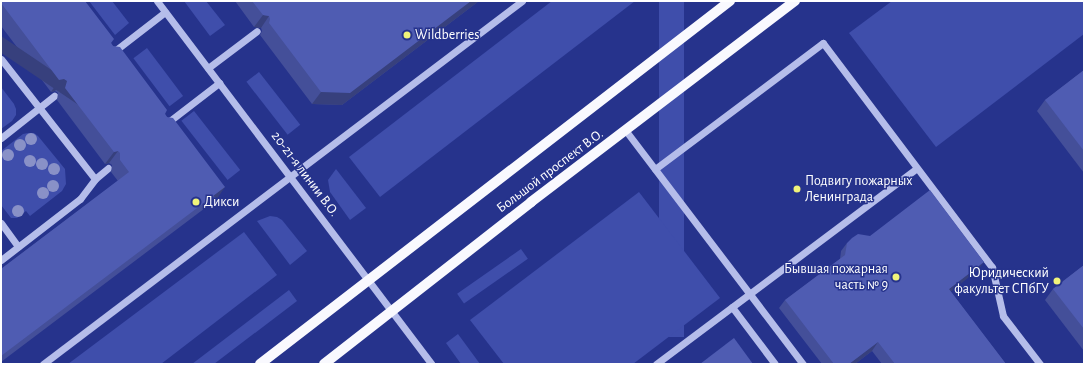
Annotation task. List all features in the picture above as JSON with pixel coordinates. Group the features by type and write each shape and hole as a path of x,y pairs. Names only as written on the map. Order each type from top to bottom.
{"main road":[{"name":"Большой проспект В.О.","path":"260,364 370,281 730,1"},
{"name":"Большой проспект В.О.","path":"324,364 531,202 795,1"}],"street":[{"name":"20-21-я линии В.О.","path":"156,1 291,176 432,364"},
{"path":"43,364 522,1"},
{"path":"108,55 165,12"},
{"path":"208,68 257,31"},
{"path":"655,169 823,43 992,268 1003,316 1040,364"},
{"path":"1,59 95,178"},
{"path":"162,126 219,83"},
{"path":"1,138 54,96"},
{"path":"626,131 803,364"},
{"path":"1,260 80,199 95,178 108,168"},
{"path":"656,364 916,168"},
{"path":"1,224 18,246"},
{"path":"732,307 775,364"}],"shaded area":[{"path":"89,1 112,1 129,23 115,35"},
{"path":"184,1 206,1 225,25 210,36"},
{"path":"552,1 635,1 380,197 349,157"},
{"path":"659,1 684,1 684,337 659,337"},
{"path":"892,1 1084,1 1084,34 936,147 849,33"},
{"path":"147,48 183,96 170,106 133,58"},
{"path":"259,72 300,125 288,135 246,82"},
{"path":"1,87 14,104 16,115 12,121 1,129"},
{"path":"194,111 240,170 228,180 181,121"},
{"path":"34,133 38,136 65,169 66,184 62,191 30,216 26,211 17,218 11,218 1,205 1,151 23,134"},
{"path":"336,169 366,208 350,220 330,192 328,180"},
{"path":"639,192 720,298 633,364 504,364 470,320"},
{"path":"270,216 277,217 282,220 307,251 290,265 257,221"},
{"path":"244,232 277,275 161,364 68,364"},
{"path":"521,249 528,259 464,304 457,294"},
{"path":"289,290 297,301 214,364 192,364"},
{"path":"458,334 480,364 461,364 446,343"}],"building":[{"path":"1,1 85,1 114,39 111,43 113,46 120,47 167,110 165,114 167,117 173,118 225,187 1,356 1,269 129,172 120,160 120,153 118,151 114,152 65,88 67,81 64,79 59,80"},
{"path":"252,1 471,1 350,93 321,92 269,23 269,16 263,15"},
{"path":"1084,70 1084,151 1045,100"},
{"name":"Бывшая пожарная часть № 9","path":"930,190 984,262 949,289 1006,364 895,364 878,342 849,364 834,364 785,300 845,255 847,243 852,238 858,234 870,236"},
{"path":"1084,265 1084,329 1053,289"},
{"path":"734,338 753,364 700,364"}],"place":[{"name":"Wildberries","path":"407,35"},
{"name":"Подвигу пожарных Ленинграда","path":"797,189"},
{"name":"Дикси","path":"196,202"},
{"name":"Бывшая пожарная часть № 9","path":"896,277"},
{"name":"Юридический факультет СПбГУ","path":"1057,281"}]}
